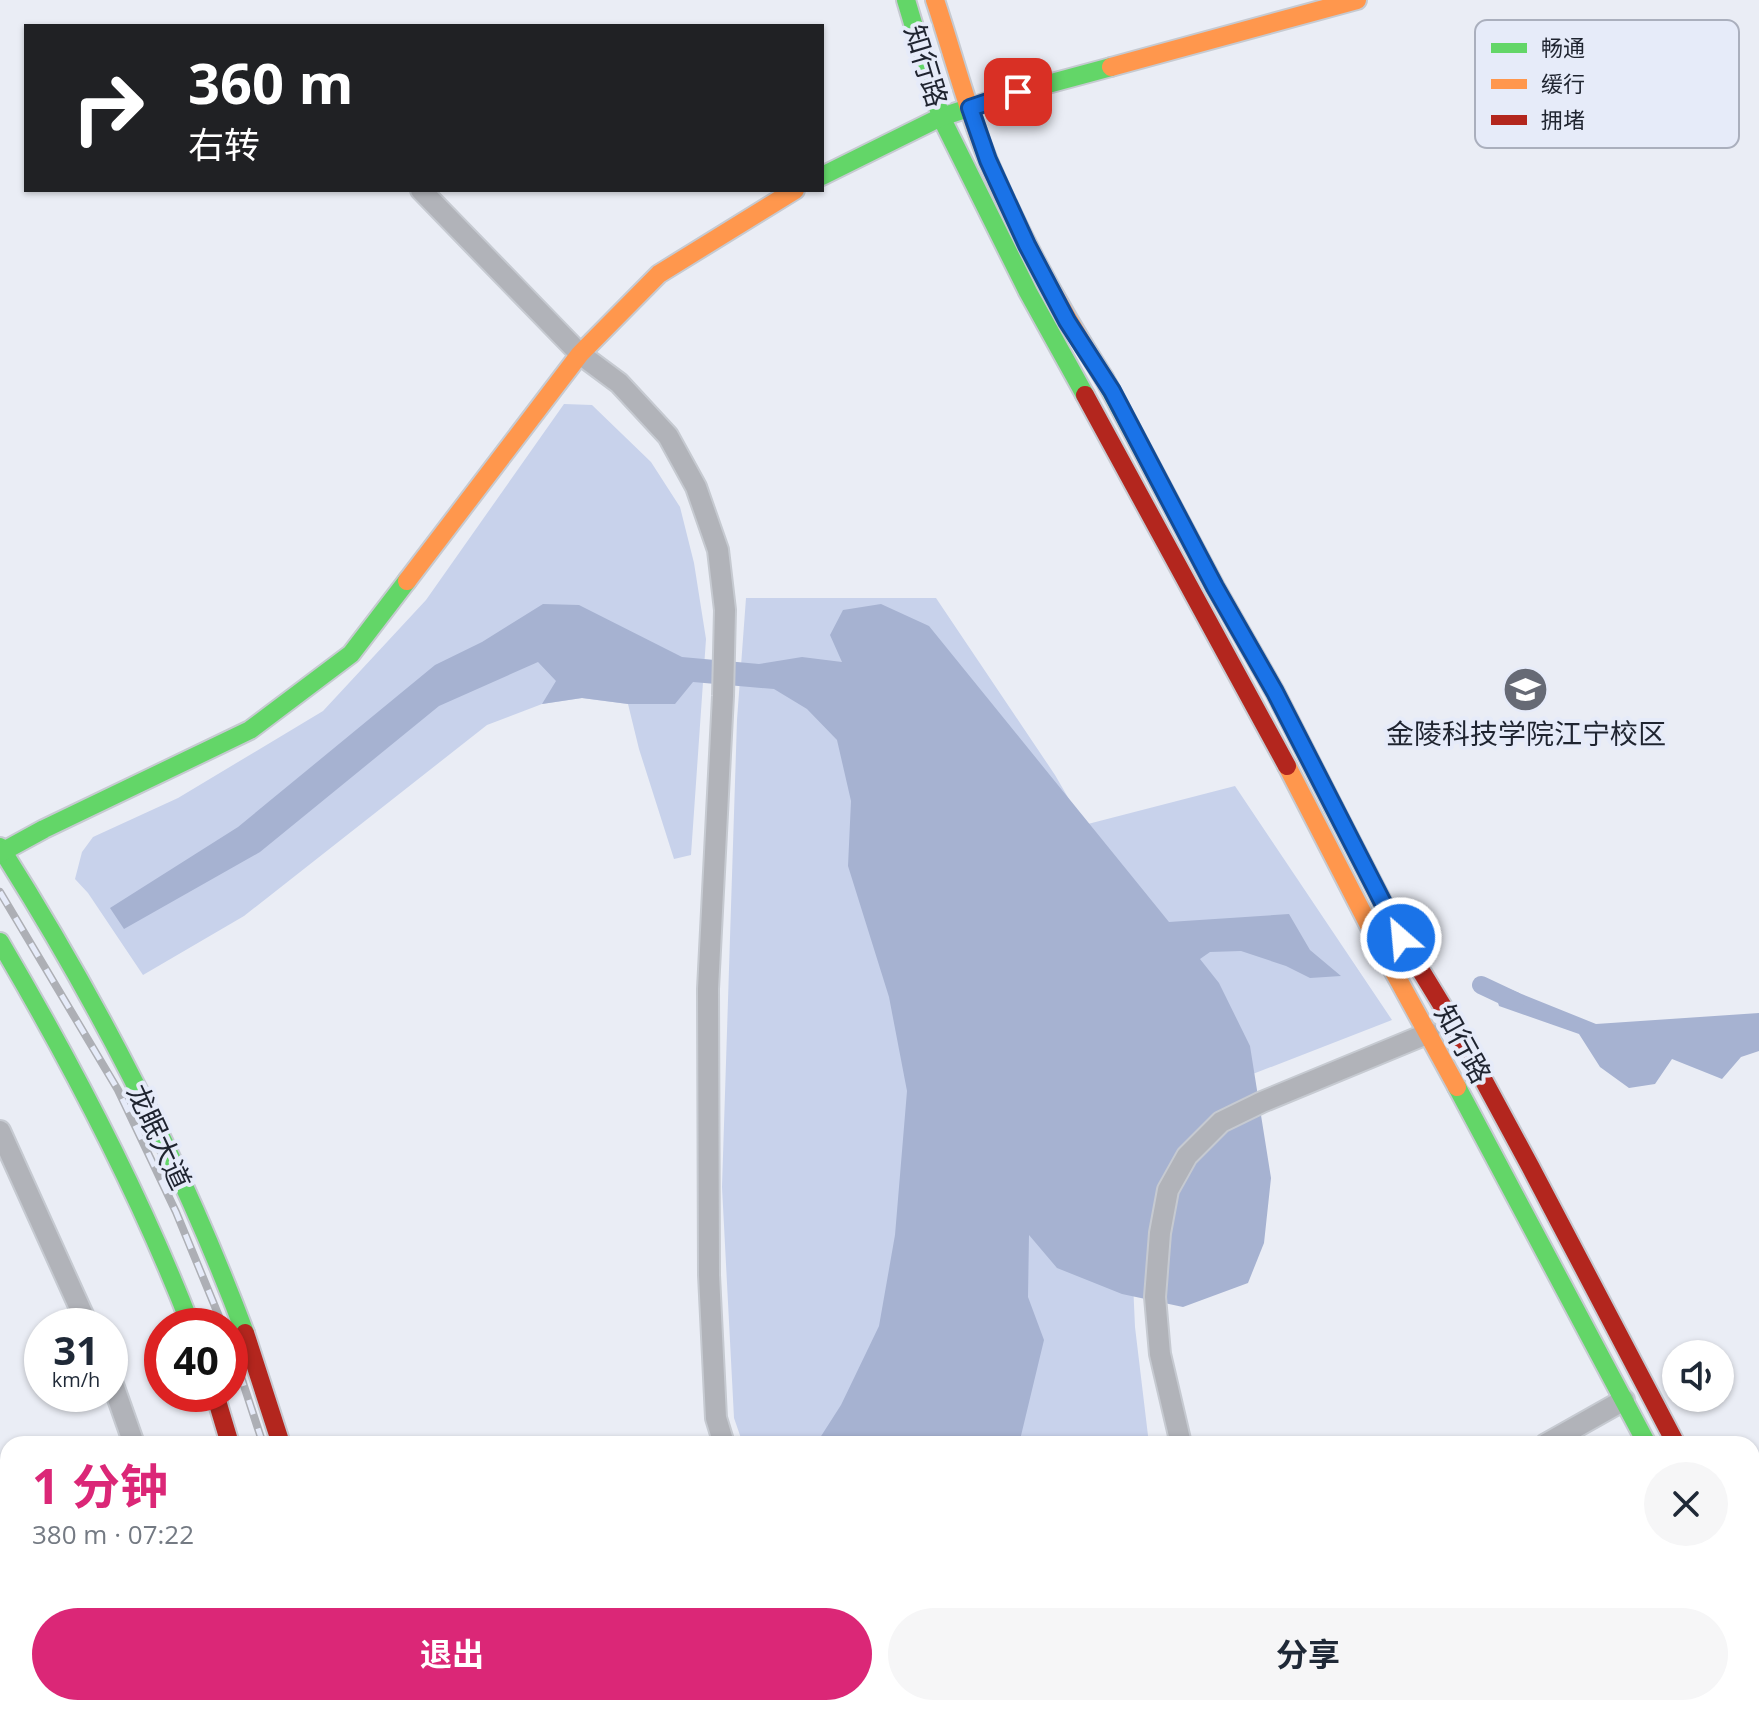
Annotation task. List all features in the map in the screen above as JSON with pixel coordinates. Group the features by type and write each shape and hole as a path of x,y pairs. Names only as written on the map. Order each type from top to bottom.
{"street":[{"name":"知行路","path":"906,0 941,117 1028,292 1267,728 1376,939 1643,1436"},
{"name":"知行路","path":"935,0 988,160 1027,245 1067,321 1112,391 1215,587 1275,692 1401,938 1451,1020 1672,1436"},
{"path":"824,175 941,117 1018,92 1357,0"},
{"path":"423,192 580,354 619,383 668,436 696,487 718,550 725,610 708,989 709,1275 716,1418 722,1436"},
{"path":"1,851 250,730 351,654 580,354 659,274 791,192"},
{"name":"龙眠大道","path":"1,851 95,1004 161,1137 229,1289 278,1436"},
{"name":"龙眠大道","path":"0,942 48,1023 111,1141 184,1308"},
{"path":"1179,1436 1160,1354 1155,1297 1160,1233 1168,1190 1187,1156 1221,1122 1429,1033"},
{"path":"0,1131 80,1308"},
{"path":"1560,1436 1624,1400"},
{"path":"123,1412 131,1436"},
{"path":"220,1412 228,1436"}],"shaded area":[{"path":"564,404 592,405 651,462 680,507 694,563 706,639 691,855 674,859 628,704 582,698 542,704 487,725 244,916 143,975 88,893 75,879 82,852 93,837 178,798 323,711 426,600"},
{"path":"746,598 936,598 1055,775 1084,825 1235,786 1392,1020 1186,1100 1131,1238 1135,1327 1148,1436 740,1436 734,1418 722,1187 737,720"},
{"path":"543,604 579,605 682,657 759,664 802,657 842,662 830,635 843,610 881,604 929,626 1169,922 1289,914 1310,950 1341,976 1310,978 1286,966 1241,951 1210,952 1200,959 1219,983 1250,1046 1271,1178 1264,1243 1248,1283 1183,1307 1122,1294 1057,1268 1029,1235 1028,1297 1044,1340 1021,1436 821,1436 841,1405 879,1326 895,1235 907,1091 889,997 848,866 851,801 837,740 807,709 774,689 693,682 675,704 628,704 582,698 542,704 556,681 538,662 439,706 260,852 124,929 110,908 238,827 435,665 482,642"},
{"path":"1492,982 1596,1024 1759,1013 1759,1051 1741,1057 1722,1079 1672,1059 1655,1084 1629,1088 1600,1067 1579,1034 1499,1006"}],"waterway":[{"path":"1481,985 1515,1001"}],"railway":[{"path":"0,892 118,1090 176,1212 216,1308"},
{"path":"248,1398 260,1436"}],"traffic: fast":[{"path":"906,0 941,117 1028,292 1085,395"},
{"path":"824,175 941,117 1111,67"},
{"path":"1104,378 1215,587 1275,692 1334,808"},
{"path":"0,853 250,730 351,654 407,581"},
{"path":"0,847 70,964 135,1084 193,1207 235,1308"},
{"path":"0,942 103,1130 184,1308"},
{"path":"1457,1087 1643,1436"}],"traffic: slow":[{"path":"935,0 974,123 1001,191 1042,273 1104,378"},
{"path":"1111,67 1357,0"},
{"path":"407,581 580,354 659,274 792,192"},
{"path":"1287,766 1457,1087"}],"traffic: jam":[{"path":"1085,395 1287,766"},
{"path":"1334,808 1401,938 1451,1020 1530,1166 1672,1436"},
{"path":"248,1342 278,1436"},
{"path":"220,1412 228,1436"}],"place":[{"name":"金陵科技学院江宁校区","path":"1526,690"}],"route":[{"path":"1018,92 970,108 988,160 1027,245 1067,321 1112,391 1215,587 1275,692 1401,938"}]}
